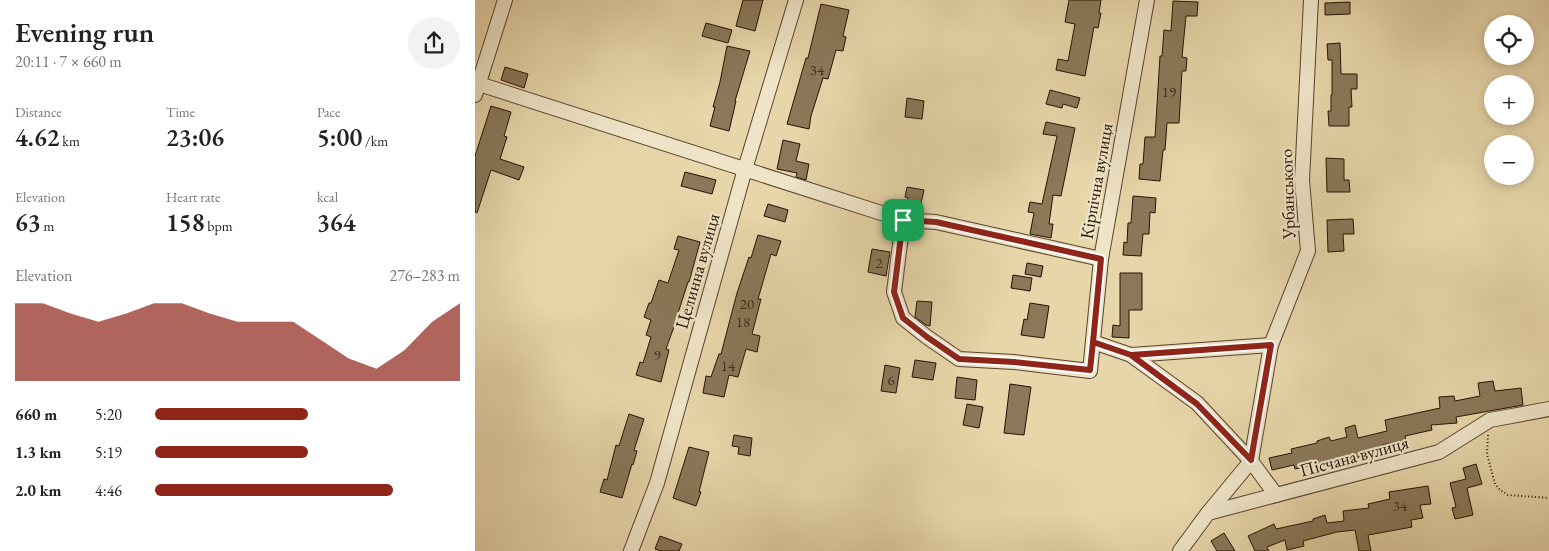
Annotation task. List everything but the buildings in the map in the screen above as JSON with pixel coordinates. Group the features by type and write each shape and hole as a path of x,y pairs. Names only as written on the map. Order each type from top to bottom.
{"street":[{"path":"505,0 478,80 903,220 936,222 1101,259"},
{"name":"Целинна вулиця","path":"631,551 657,483 745,169 795,0"},
{"name":"Кiрпiчна вулиця","path":"903,220 894,292 903,318 959,359 1014,362 1090,370 1101,259 1147,0"},
{"name":"Урбанського","path":"1208,513 1251,460 1271,345 1308,251 1302,180 1311,0"},
{"path":"1093,342 1131,355 1197,404 1251,460 1277,496"},
{"path":"1131,355 1271,345"},
{"name":"Пiсчана вулиця","path":"1208,513 1439,452 1490,420 1549,409"},
{"path":"1180,551 1208,513"}],"path":[{"path":"1490,420 1487,454 1495,484 1500,490 1508,494 1549,498"}],"route":[{"path":"903,220 894,292 903,318 959,359 1014,362 1090,370 1093,342 1131,355 1271,345 1251,460 1197,404 1131,355 1093,342 1101,259 936,222 903,220"}]}
